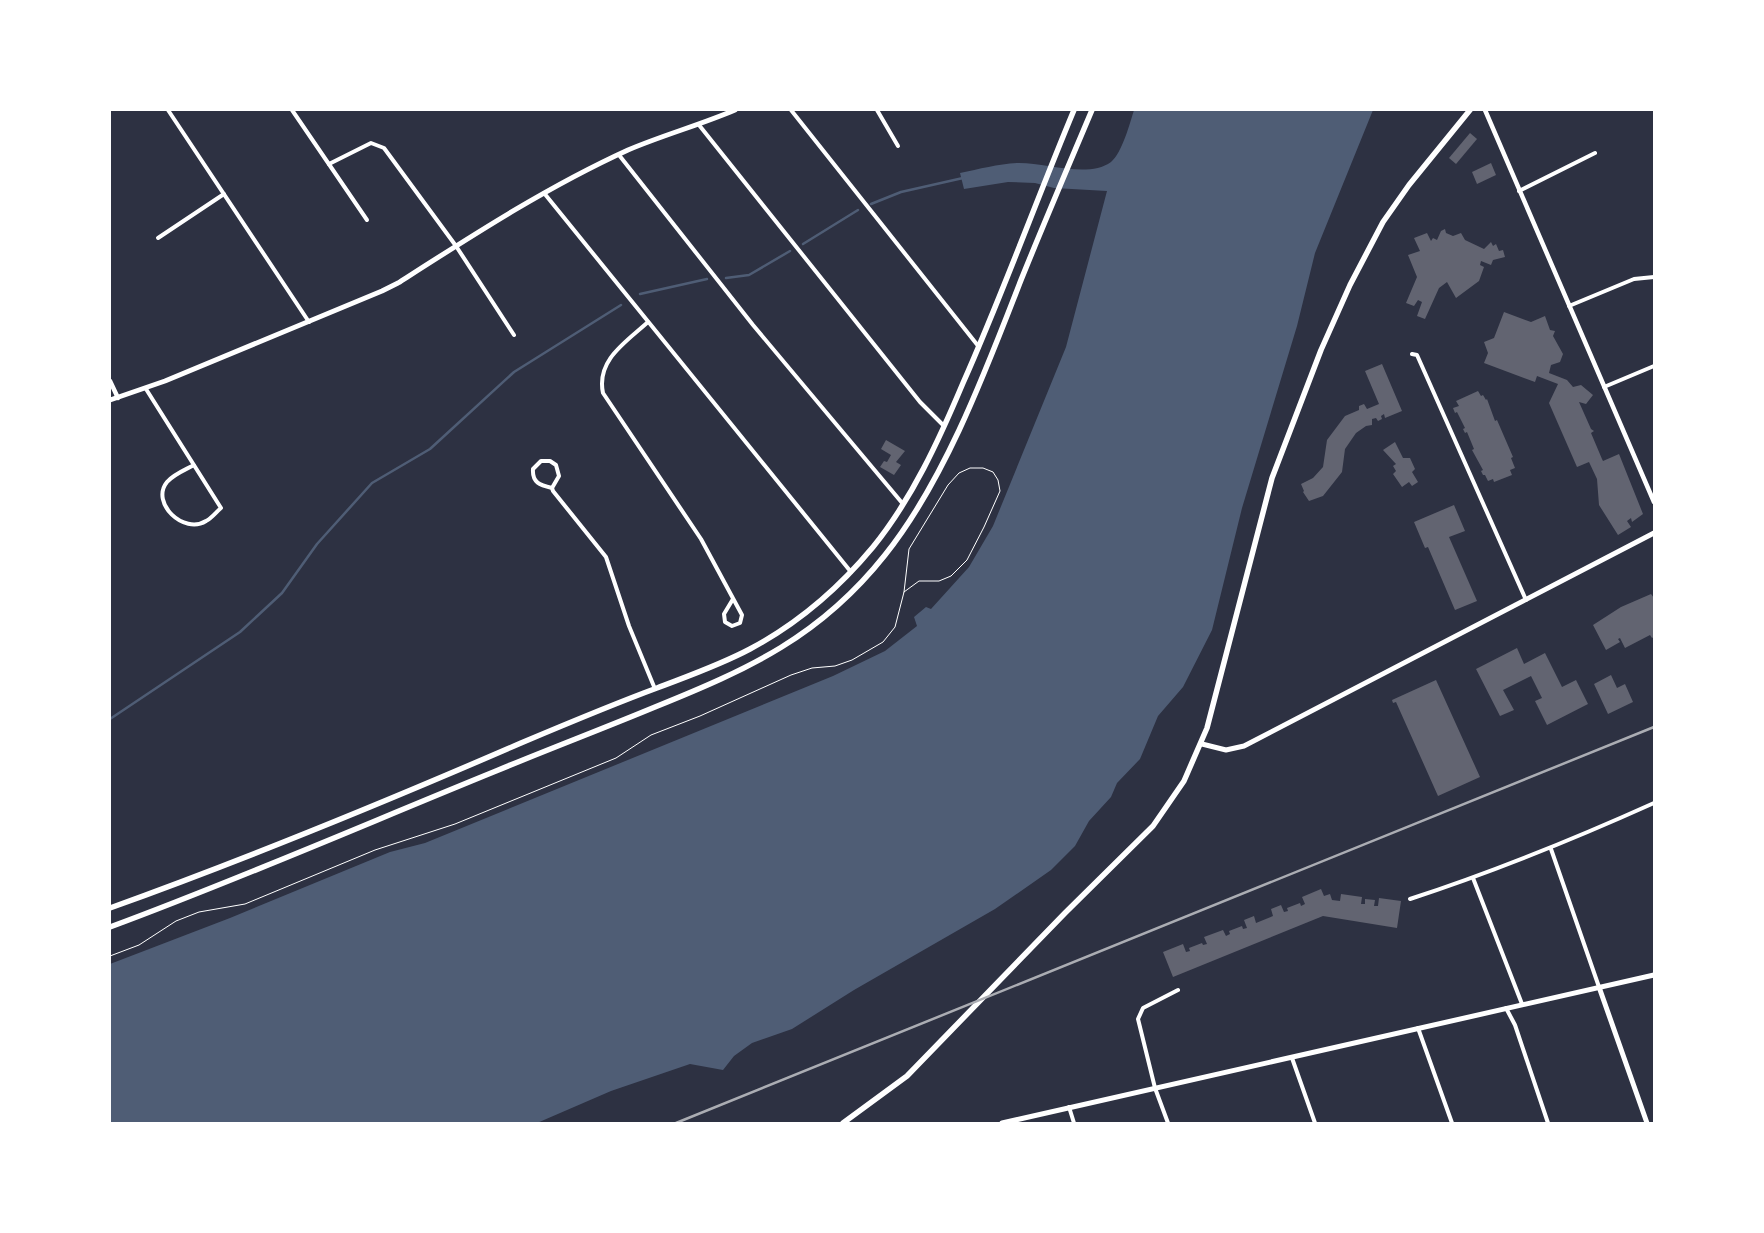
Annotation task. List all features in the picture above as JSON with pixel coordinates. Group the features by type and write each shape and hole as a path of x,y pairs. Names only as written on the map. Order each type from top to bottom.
{"main road":[{"path":"110,400 146,389 398,283 544,193 619,155 735,110"},
{"path":"110,908 330,823 720,664 771,637 804,614 851,572 872,548 903,504 944,426 980,347 1042,186 1074,110"},
{"path":"110,927 279,861 495,771 722,680 765,659 803,634 830,612 872,571 916,510 976,393 1092,110"},
{"path":"843,1123 907,1076 1153,826 1184,781 1202,744 1272,478 1321,350 1350,284 1383,222 1409,185 1470,110"},
{"path":"1202,744 1226,750 1244,746 1654,533"},
{"path":"1002,1123 1654,975"},
{"path":"1600,987 1647,1123"}],"street":[{"path":"168,110 308,322"},
{"path":"292,110 367,220"},
{"path":"791,110 980,347"},
{"path":"877,110 898,146"},
{"path":"1485,110 1654,502"},
{"path":"699,125 920,402 944,426"},
{"path":"329,164 371,143 384,148 456,246 514,335"},
{"path":"1519,191 1595,153"},
{"path":"619,155 753,325 903,504"},
{"path":"544,193 851,572"},
{"path":"158,238 224,194"},
{"path":"1569,306 1624,282 1654,277"},
{"path":"648,322 614,353 605,365 601,379 603,393 688,519 733,598 742,617 740,623 732,626 725,622 724,616 733,598"},
{"path":"1412,354 1417,355 1526,600"},
{"path":"1604,388 1654,366"},
{"path":"110,381 118,398"},
{"path":"146,389 194,465 221,508 206,522 185,524 177,519 166,506 164,489 168,481 176,474 194,465"},
{"path":"552,488 558,478 558,468 550,461 542,461 533,469 534,478 539,484 552,488 606,557 629,626 655,689"},
{"path":"1410,899 1551,849 1654,803"},
{"path":"1551,849 1600,987"},
{"path":"1473,878 1522,1004"},
{"path":"1168,1123 1155,1088 1138,1019 1143,1008 1178,990"},
{"path":"1506,1008 1515,1025 1548,1123"},
{"path":"1418,1028 1452,1123"},
{"path":"1292,1058 1315,1123"},
{"path":"1069,1107 1074,1123"}],"path":[{"path":"110,956 139,945 176,921 199,912 246,904 375,850 455,824 616,758 651,734 700,716 791,675 812,668 835,666 852,660 883,642 895,627 904,592 910,549 948,485 959,473 970,468 983,468 993,472 998,480 1000,491 967,560 952,576 939,581 919,581 904,592"}],"water":[{"path":"1134,110 1373,110 1315,253 1297,326 1242,508 1212,630 1183,687 1158,716 1140,759 1117,783 1111,797 1089,821 1075,846 1051,870 995,909 854,990 792,1029 752,1043 734,1056 723,1070 690,1064 611,1091 537,1123 110,1123 110,964 230,918 390,852 425,843 833,676 885,651 917,626 914,617 926,607 931,609 969,567 993,526 1066,347 1107,191 1054,188 1035,183 1008,182 964,189 960,173 1017,163 1078,170 1101,167 1111,162 1119,152"}],"building":[{"path":"1470,133 1477,139 1456,164 1449,158"},
{"path":"1491,163 1496,175 1477,184 1472,172"},
{"path":"1445,229 1446,233 1453,236 1461,233 1465,240 1484,249 1491,242 1493,246 1496,244 1499,251 1503,250 1505,257 1493,260 1491,265 1481,261 1480,265 1484,267 1479,281 1456,298 1447,282 1439,288 1425,319 1417,316 1422,302 1418,300 1414,306 1406,303 1417,277 1408,255 1420,251 1414,238 1427,233 1431,241 1433,238 1437,240 1441,231"},
{"path":"1504,312 1531,322 1545,316 1550,330 1555,331 1553,336 1563,354 1560,362 1551,365 1549,373 1567,380 1573,387 1581,385 1593,395 1586,404 1579,402 1591,429 1594,431 1591,433 1603,461 1619,454 1643,514 1632,522 1631,518 1627,521 1631,527 1618,535 1599,505 1597,479 1589,462 1577,467 1549,403 1558,384 1537,376 1535,382 1484,363 1488,353 1484,342 1494,338"},
{"path":"1382,364 1402,411 1385,418 1384,414 1381,416 1382,419 1378,421 1376,418 1372,419 1372,425 1366,426 1356,433 1345,449 1342,472 1323,496 1309,501 1303,492 1301,484 1313,478 1323,467 1327,440 1345,416 1359,410 1359,406 1364,404 1367,409 1379,404 1365,371"},
{"path":"1478,391 1481,396 1483,395 1487,399 1495,421 1497,420 1513,457 1511,458 1515,468 1510,470 1512,475 1494,482 1493,479 1488,481 1485,475 1483,475 1481,471 1483,470 1472,450 1474,449 1467,432 1465,433 1463,429 1465,428 1453,408 1459,406 1456,401"},
{"path":"886,440 905,451 896,462 901,465 894,475 880,467 884,461 887,462 891,455 881,449"},
{"path":"1395,442 1403,458 1410,458 1415,469 1412,472 1418,482 1412,486 1409,482 1402,487 1393,474 1396,471 1393,466 1396,464 1383,450"},
{"path":"1454,505 1465,531 1449,537 1477,601 1455,610 1428,547 1425,548 1414,522"},
{"path":"1651,594 1654,598 1654,637 1652,638 1650,635 1625,648 1620,638 1618,639 1620,642 1606,650 1593,625 1621,607"},
{"path":"1517,648 1524,664 1545,653 1562,687 1576,680 1588,704 1547,725 1535,701 1542,698 1531,676 1503,690 1514,710 1500,716 1476,669"},
{"path":"1611,675 1617,688 1625,684 1633,702 1608,714 1594,684"},
{"path":"1436,680 1480,777 1438,796 1396,702 1393,703 1392,700"},
{"path":"1321,889 1324,896 1330,894 1332,900 1340,901 1341,894 1362,897 1361,904 1365,904 1365,899 1375,900 1374,906 1378,906 1379,898 1401,901 1397,928 1323,916 1173,977 1163,952 1183,944 1186,952 1190,951 1189,948 1202,943 1203,945 1207,944 1204,937 1223,930 1226,936 1230,934 1229,931 1242,926 1243,929 1247,928 1244,920 1254,916 1256,923 1273,916 1271,909 1281,905 1284,912 1288,911 1287,908 1300,903 1301,906 1305,904 1302,897"}],"waterway":[{"path":"871,204 901,192 963,178"},
{"path":"803,244 858,210"},
{"path":"726,278 749,275 790,251"},
{"path":"640,294 707,279"},
{"path":"110,719 240,632 282,593 317,544 372,483 430,449 514,372 621,305"}],"railway":[{"path":"676,1123 1654,727"}]}
